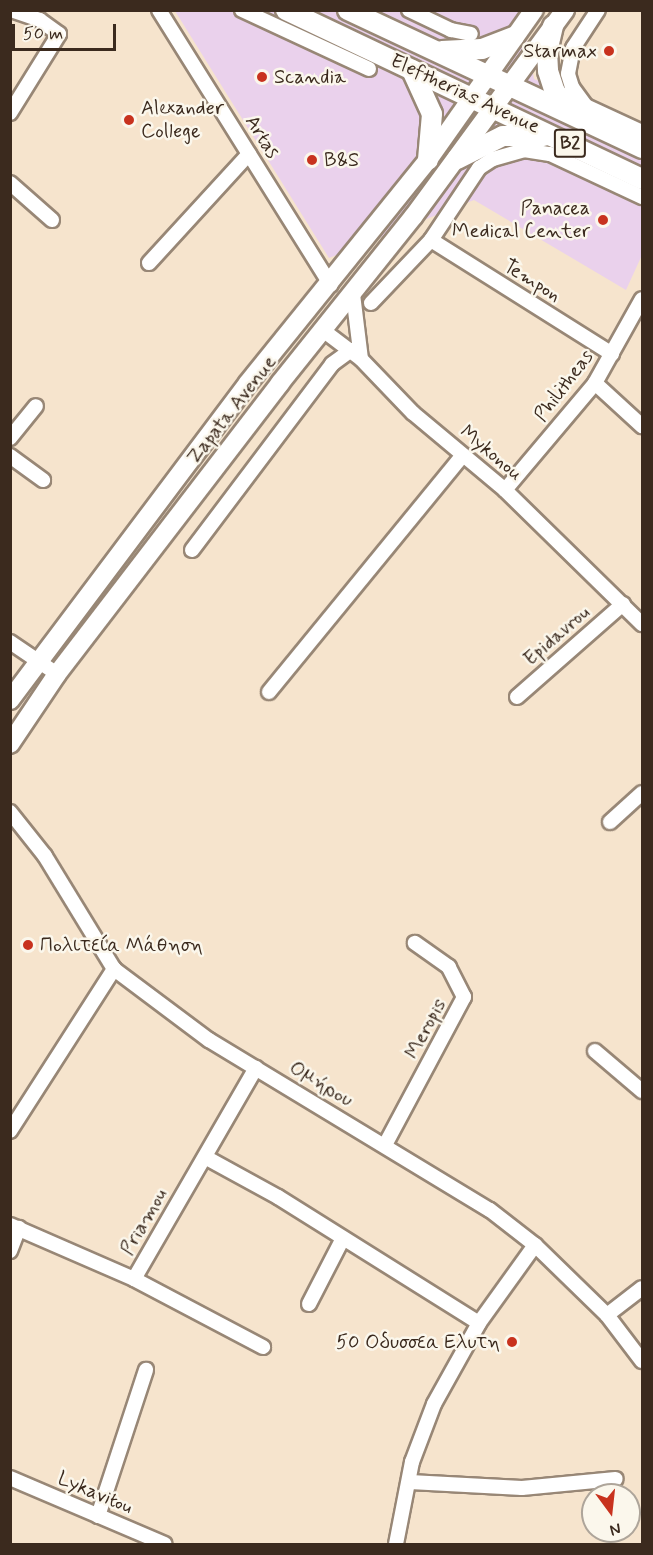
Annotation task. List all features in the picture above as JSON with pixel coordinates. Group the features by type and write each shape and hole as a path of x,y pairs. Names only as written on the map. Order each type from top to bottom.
{"highway":[{"name":"Eleftherias Avenue","path":"286,10 562,139 642,179"},
{"name":"Eleftherias Avenue","path":"348,10 509,85 584,113 642,148"},
{"path":"559,18 547,51 548,71 555,92 584,113"},
{"path":"428,49 482,50 514,38"},
{"path":"412,70 432,114 428,160"},
{"path":"457,159 480,144 514,134 562,139"}],"main road":[{"name":"Zapata Avenue","path":"10,700 248,383 331,285 428,160 472,98 486,74 534,10"},
{"name":"Zapata Avenue","path":"10,744 57,674 496,109 509,85 559,18"}],"street":[{"path":"10,113 58,34 40,20 11,10"},
{"name":"Artas","path":"159,10 331,285"},
{"path":"242,10 369,69"},
{"path":"409,10 451,30 471,34"},
{"path":"598,10 573,48 568,74 584,113 642,132"},
{"path":"371,303 430,240 479,168 493,159 524,150 550,154 642,197"},
{"path":"149,263 249,154"},
{"path":"10,183 52,220"},
{"name":"Tempon","path":"430,240 612,354"},
{"path":"192,550 332,364 356,355 353,294"},
{"name":"Philitheas","path":"506,490 595,383 642,299"},
{"name":"Mykonou","path":"324,331 356,355 413,413 506,490 642,624"},
{"path":"595,383 642,426"},
{"path":"10,438 36,406"},
{"path":"269,692 463,455"},
{"path":"10,456 44,480"},
{"name":"Epidavrou","path":"517,697 623,604"},
{"path":"10,642 57,674"},
{"path":"610,822 642,793"},
{"name":"Ομήρου","path":"10,812 45,856 114,969 209,1040 490,1210 535,1245 608,1315 642,1361"},
{"name":"Meropis","path":"385,1145 464,997 449,967 415,943"},
{"path":"10,1131 114,969"},
{"path":"595,1051 642,1091"},
{"name":"Priamou","path":"15,1226 134,1279 256,1068"},
{"path":"205,1156 343,1238 479,1323"},
{"path":"10,1251 15,1226"},
{"path":"309,1304 343,1238"},
{"path":"396,1545 410,1482 412,1462 434,1404 479,1323 535,1245"},
{"path":"134,1279 263,1347"},
{"path":"608,1315 642,1288"},
{"path":"98,1516 146,1370"},
{"name":"Lykavitou","path":"10,1478 165,1545"},
{"path":"410,1482 522,1488 616,1479"}],"shaded area":[{"path":"175,11 521,11 534,79 642,125 642,255 626,290 474,200 329,258"}],"place":[{"name":"Starmax","path":"609,51"},
{"name":"Scandia","path":"262,77"},
{"name":"Alexander College","path":"129,120"},
{"name":"B&S","path":"312,160"},
{"name":"Panacea Medical Center","path":"603,220"},
{"name":"Πολιτεία Μάθηση","path":"28,945"},
{"name":"50 Οδυσσεα Ελυτη","path":"512,1342"}]}
